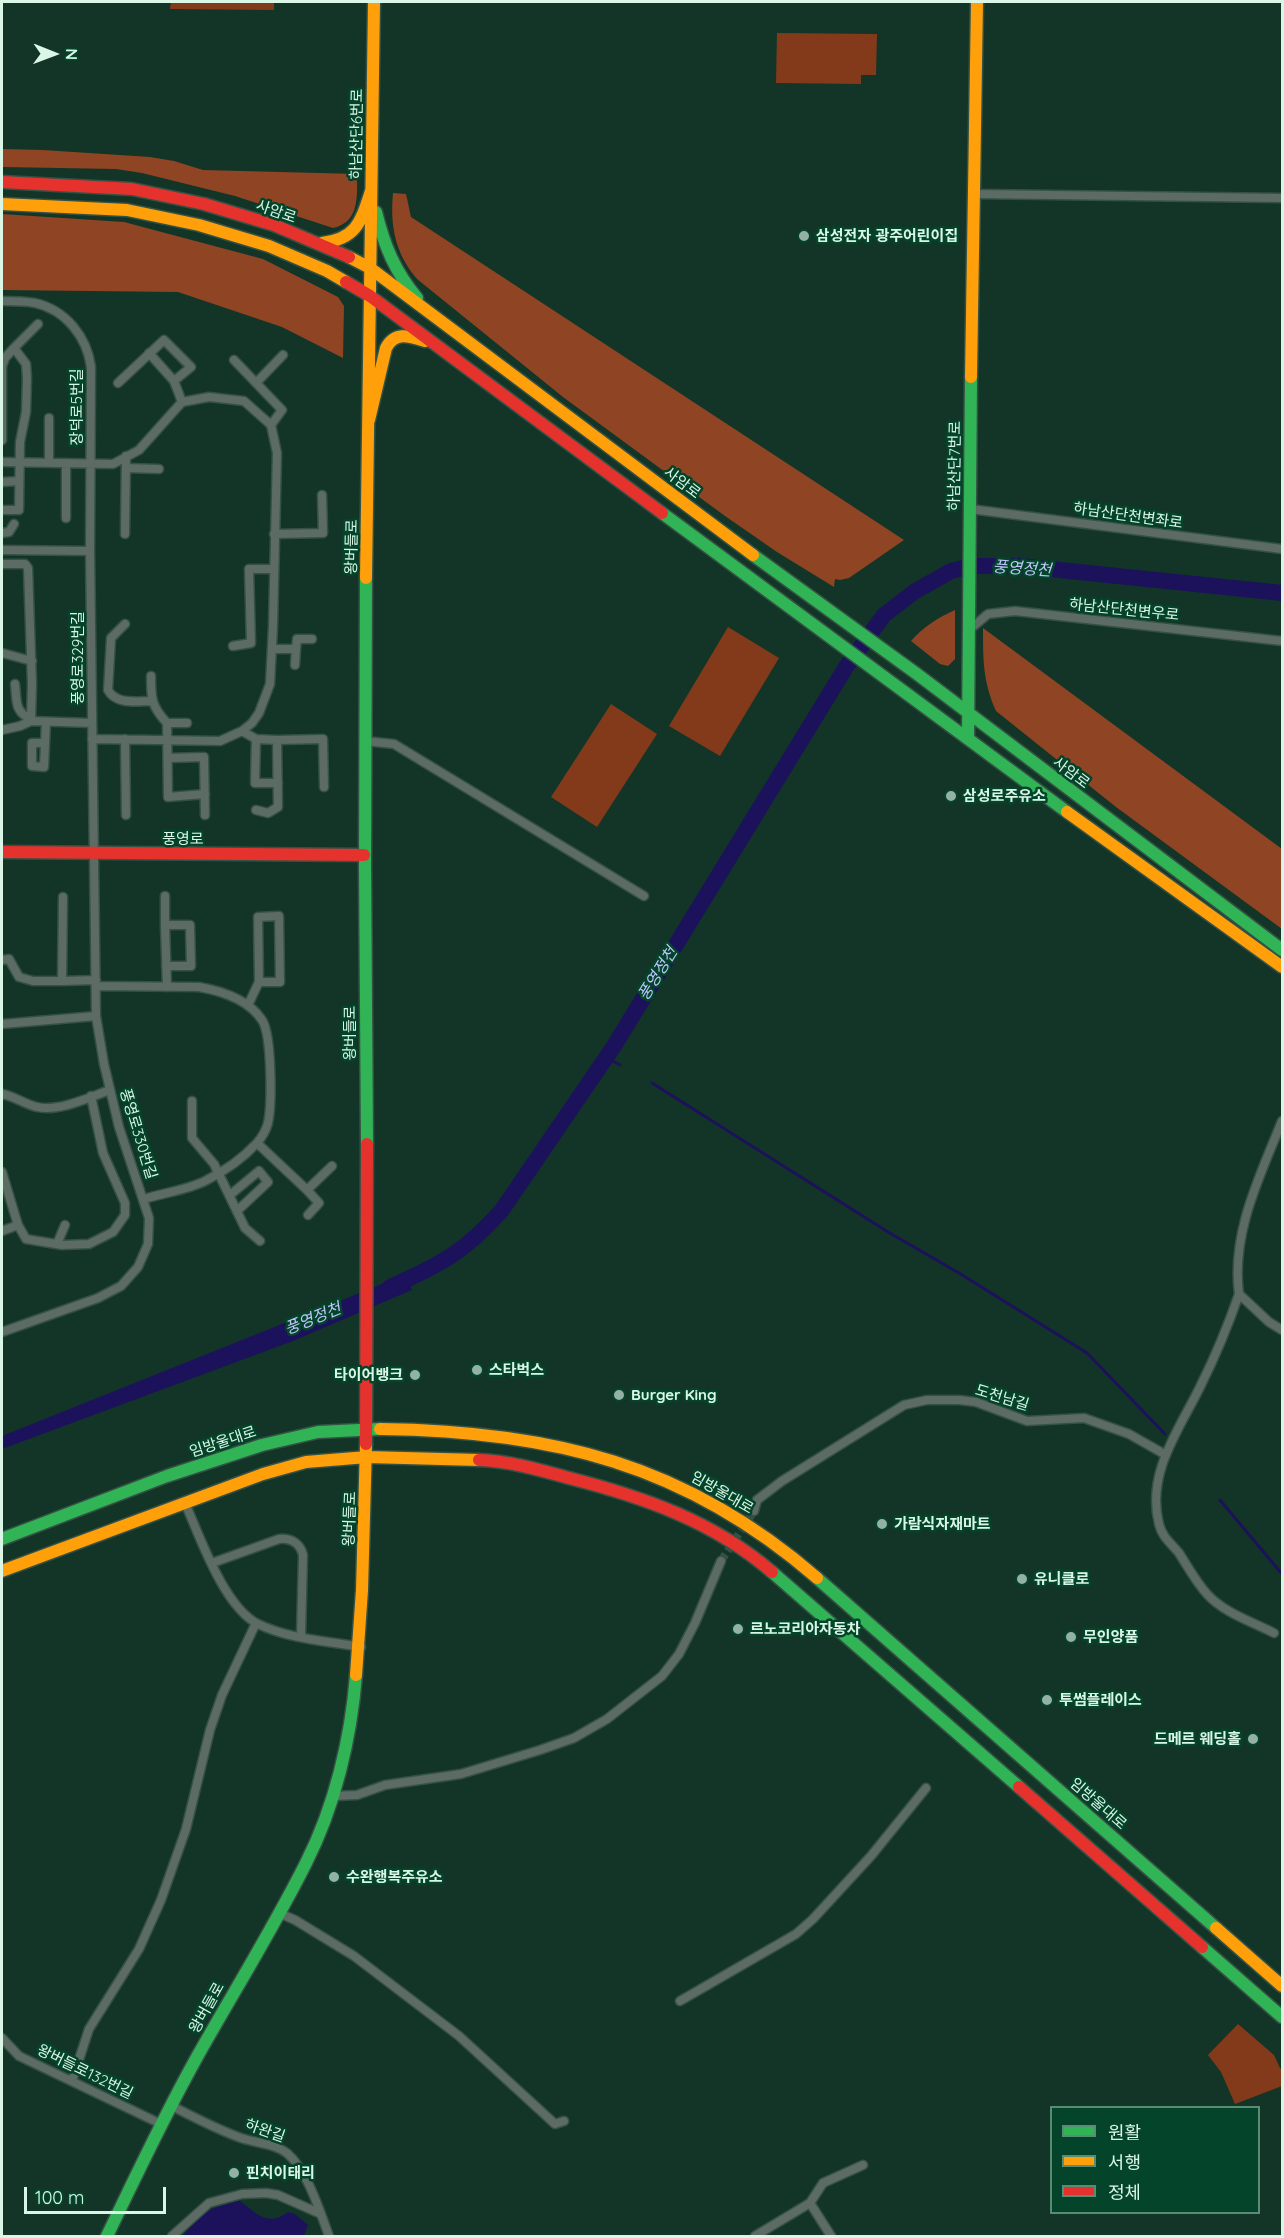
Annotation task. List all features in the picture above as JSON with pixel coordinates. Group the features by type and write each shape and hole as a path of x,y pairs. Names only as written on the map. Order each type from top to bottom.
{"main road":[{"name":"하남산단6번로","path":"370,268 374,2"},
{"name":"하남산단7번로","path":"968,739 968,526 976,194 977,2"},
{"name":"사암로","path":"2,182 132,189 204,204 274,225 370,268 823,607 917,674 1282,950"},
{"path":"317,243 335,242 353,234 359,225 371,191"},
{"path":"371,191 381,234 399,279 427,310"},
{"path":"2,204 127,210 198,225 269,246 327,271 370,296 810,623 1282,967"},
{"name":"왕버들로","path":"107,2236 170,2105 279,1913 321,1832 334,1796 350,1726 361,1647 368,1359 364,855 370,268"},
{"path":"369,420 390,339 397,335 405,335 435,344"},
{"name":"풍영로","path":"2,852 364,855"},
{"name":"임방울대로","path":"2,1539 192,1467 301,1435 367,1429 501,1436 594,1456 655,1475 703,1497 742,1520 812,1573 1282,1986"},
{"path":"2,1571 263,1474 306,1462 366,1457 442,1457 491,1460 534,1468 657,1504 705,1526 766,1567 1282,2017"}],"street":[{"path":"976,194 1282,198"},
{"name":"장덕로5번길","path":"2,301 32,302 48,307 69,321 85,345 91,367 91,463"},
{"path":"2,440 2,366 5,358 38,324"},
{"path":"118,383 164,340 191,367 174,381"},
{"path":"2,510 19,510 19,462 21,434 26,411 27,369 14,348"},
{"path":"149,353 174,381 182,402"},
{"path":"256,383 284,355"},
{"path":"234,360 282,410 271,425"},
{"path":"2,462 113,464 139,450 182,402 209,397 244,401 271,425 277,453 272,649 268,696 256,718 242,731 220,741 92,739"},
{"path":"49,418 49,463"},
{"path":"125,534 126,456"},
{"path":"66,463 66,518"},
{"name":"풍영로329번길","path":"91,463 90,551 95,854"},
{"path":"126,468 159,469"},
{"path":"2,482 19,482"},
{"path":"274,534 322,534 322,495"},
{"name":"하남산단천변좌로","path":"970,509 1282,549"},
{"path":"2,533 9,532 14,524"},
{"path":"2,550 90,551"},
{"path":"2,564 20,563 25,564 28,568 32,661 31,720"},
{"path":"233,646 251,643 249,569 273,569"},
{"name":"하남산단천변우로","path":"969,630 988,614 1015,612 1282,641"},
{"path":"125,624 111,638 108,690 111,696 124,701 151,700"},
{"path":"295,665 297,639 312,639"},
{"path":"272,649 296,649"},
{"path":"2,653 32,661"},
{"path":"151,676 151,700 167,723 168,797 205,794"},
{"path":"15,684 18,709 22,715 31,720 92,723"},
{"path":"2,730 20,726 31,720"},
{"path":"45,743 46,722"},
{"path":"167,723 187,723"},
{"path":"242,731 255,739 323,739 324,787"},
{"path":"124,739 126,815"},
{"path":"255,739 255,783 278,783"},
{"path":"256,810 268,813 278,807 277,740"},
{"path":"365,741 394,744 644,896"},
{"path":"168,758 204,757 205,815"},
{"name":"풍영로330번길","path":"2,1332 98,1298 121,1286 138,1267 148,1244 149,1218 119,1127 96,1016 95,854"},
{"path":"165,896 167,987"},
{"path":"62,981 63,897"},
{"path":"248,1005 259,982 258,917 279,916 280,982 259,982"},
{"path":"165,925 190,925 191,935 191,966 166,966"},
{"path":"2,960 9,959 19,977 33,981 199,987 213,990 234,997 248,1005 263,1021 269,1041 269,1118 264,1133 257,1143 204,1182 144,1199"},
{"path":"2,1024 96,1016"},
{"path":"2,1094 10,1095 38,1108 64,1106 110,1089"},
{"path":"2,1172 18,1225 26,1239 57,1244 89,1244 113,1232 125,1215 125,1203 103,1153 91,1096"},
{"path":"192,1101 192,1138 219,1173 245,1228 260,1241"},
{"path":"1274,1633 1220,1605 1209,1596 1161,1532 1156,1502 1158,1484 1174,1434 1199,1390 1225,1335 1239,1294 1237,1263 1245,1221 1282,1121"},
{"path":"257,1143 319,1203 308,1215"},
{"path":"307,1190 332,1166"},
{"path":"230,1195 259,1172 268,1182 237,1211"},
{"path":"2,1231 18,1225"},
{"path":"57,1244 65,1225"},
{"path":"1239,1294 1269,1322 1282,1330"},
{"name":"도천남길","path":"754,1511 757,1500 782,1481 904,1405 919,1401 976,1402 1026,1421 1084,1418 1129,1434 1166,1455"},
{"path":"185,1503 230,1598 241,1611 256,1623 280,1632 361,1647"},
{"path":"212,1563 279,1539 293,1541 301,1547 303,1555 301,1636"},
{"path":"334,1796 357,1795 385,1785 461,1774 573,1738 608,1719 662,1676 679,1654 695,1623 721,1561"},
{"path":"72,2081 89,2029 139,1949 161,1900 186,1829 210,1731 222,1695 256,1623"},
{"path":"680,2001 796,1934 813,1919 871,1856 926,1788"},
{"path":"279,1913 296,1920 354,1956 459,2036 555,2124 564,2121"},
{"name":"왕버들로132번길","path":"2,2038 19,2056 161,2124"},
{"name":"하완길","path":"170,2105 212,2127 287,2153 305,2178 329,2236"},
{"path":"755,2236 810,2203 823,2183 863,2166"},
{"path":"172,2236 209,2203 242,2194 278,2195 321,2214"},
{"path":"810,2203 831,2236"}],"shaded area":[{"path":"171,2 274,2 274,10 170,9"},
{"path":"777,33 877,34 876,75 861,75 861,84 776,83"},
{"path":"2,149 150,157 174,161 203,170 357,174 357,199 348,220 333,228 235,196 142,173 116,169 2,167"},
{"path":"393,193 406,194 411,217 904,540 849,578 835,579 834,587 777,552 563,397 417,279 404,259 396,239 392,217"},
{"path":"2,214 124,222 263,259 338,297 344,306 343,358 282,327 178,292 2,290"},
{"path":"955,610 955,659 948,666 940,664 911,641 932,623"},
{"path":"728,627 779,658 720,756 669,726"},
{"path":"983,628 1282,849 1282,929 1116,807 996,711 988,690 985,671"},
{"path":"611,704 657,734 597,827 551,797"},
{"path":"1238,2024 1274,2055 1282,2070 1282,2086 1235,2104 1221,2072 1208,2055"}],"water":[{"name":"풍영정천","path":"407,1274 412,1290 293,1341 2,1449 2,1436"},
{"path":"239,2200 267,2218 281,2217 288,2212 295,2214 308,2225 304,2236 182,2236 205,2211"}],"waterway":[{"name":"풍영정천","path":"390,1287 451,1256 476,1237 502,1210 614,1046 846,667 884,615 914,592 951,571 971,566 1021,566 1282,593"},
{"path":"606,1057 620,1065"},
{"path":"652,1083 888,1232 959,1273 1087,1353 1165,1434"},
{"path":"1220,1500 1282,1574"}],"tunnel":[{"path":"721,1561 754,1511"}],"traffic: fast":[{"path":"376,212 391,258 417,298"},
{"path":"968,739 971,377"},
{"path":"662,513 1067,812"},
{"path":"753,555 917,674 1282,950"},
{"path":"366,578 367,1144"},
{"path":"2,1539 167,1476 262,1445 318,1432 380,1429"},
{"path":"772,1572 1019,1787"},
{"path":"817,1578 1216,1928"},
{"path":"107,2236 185,2079 280,1912 316,1841 333,1795 346,1747 356,1675"},
{"path":"1202,1947 1282,2017"}],"traffic: slow":[{"path":"366,578 374,2"},
{"path":"971,377 977,2"},
{"path":"322,243 343,237 356,227 371,191"},
{"path":"2,204 127,210 199,225 269,246 327,271 346,282"},
{"path":"349,257 370,268 753,555"},
{"path":"369,420 386,348 394,339 403,336 425,341"},
{"path":"1067,812 1282,967"},
{"path":"380,1429 442,1431 502,1437 559,1447 613,1462 666,1481 718,1507 768,1539 817,1578"},
{"path":"356,1675 362,1590 366,1444"},
{"path":"2,1571 263,1474 306,1462 367,1457 479,1460"},
{"path":"1216,1928 1282,1986"}],"traffic: jam":[{"path":"2,182 132,189 204,204 274,225 349,257"},
{"path":"346,282 370,296 662,513"},
{"path":"2,852 364,855"},
{"path":"366,1444 367,1144"},
{"path":"479,1460 536,1469 597,1485 650,1503 726,1538 772,1572"},
{"path":"1019,1787 1202,1947"}],"place":[{"name":"삼성전자 광주어린이집","path":"804,236"},
{"name":"삼성로주유소","path":"951,796"},
{"name":"스타벅스","path":"477,1370"},
{"name":"타이어뱅크","path":"415,1375"},
{"name":"Burger King","path":"619,1395"},
{"name":"가람식자재마트","path":"882,1524"},
{"name":"유니클로","path":"1022,1579"},
{"name":"르노코리아자동차","path":"738,1629"},
{"name":"무인양품","path":"1071,1637"},
{"name":"투썸플레이스","path":"1047,1700"},
{"name":"드메르 웨딩홀","path":"1253,1739"},
{"name":"수완행복주유소","path":"334,1877"},
{"name":"핀치이태리","path":"234,2173"}]}
